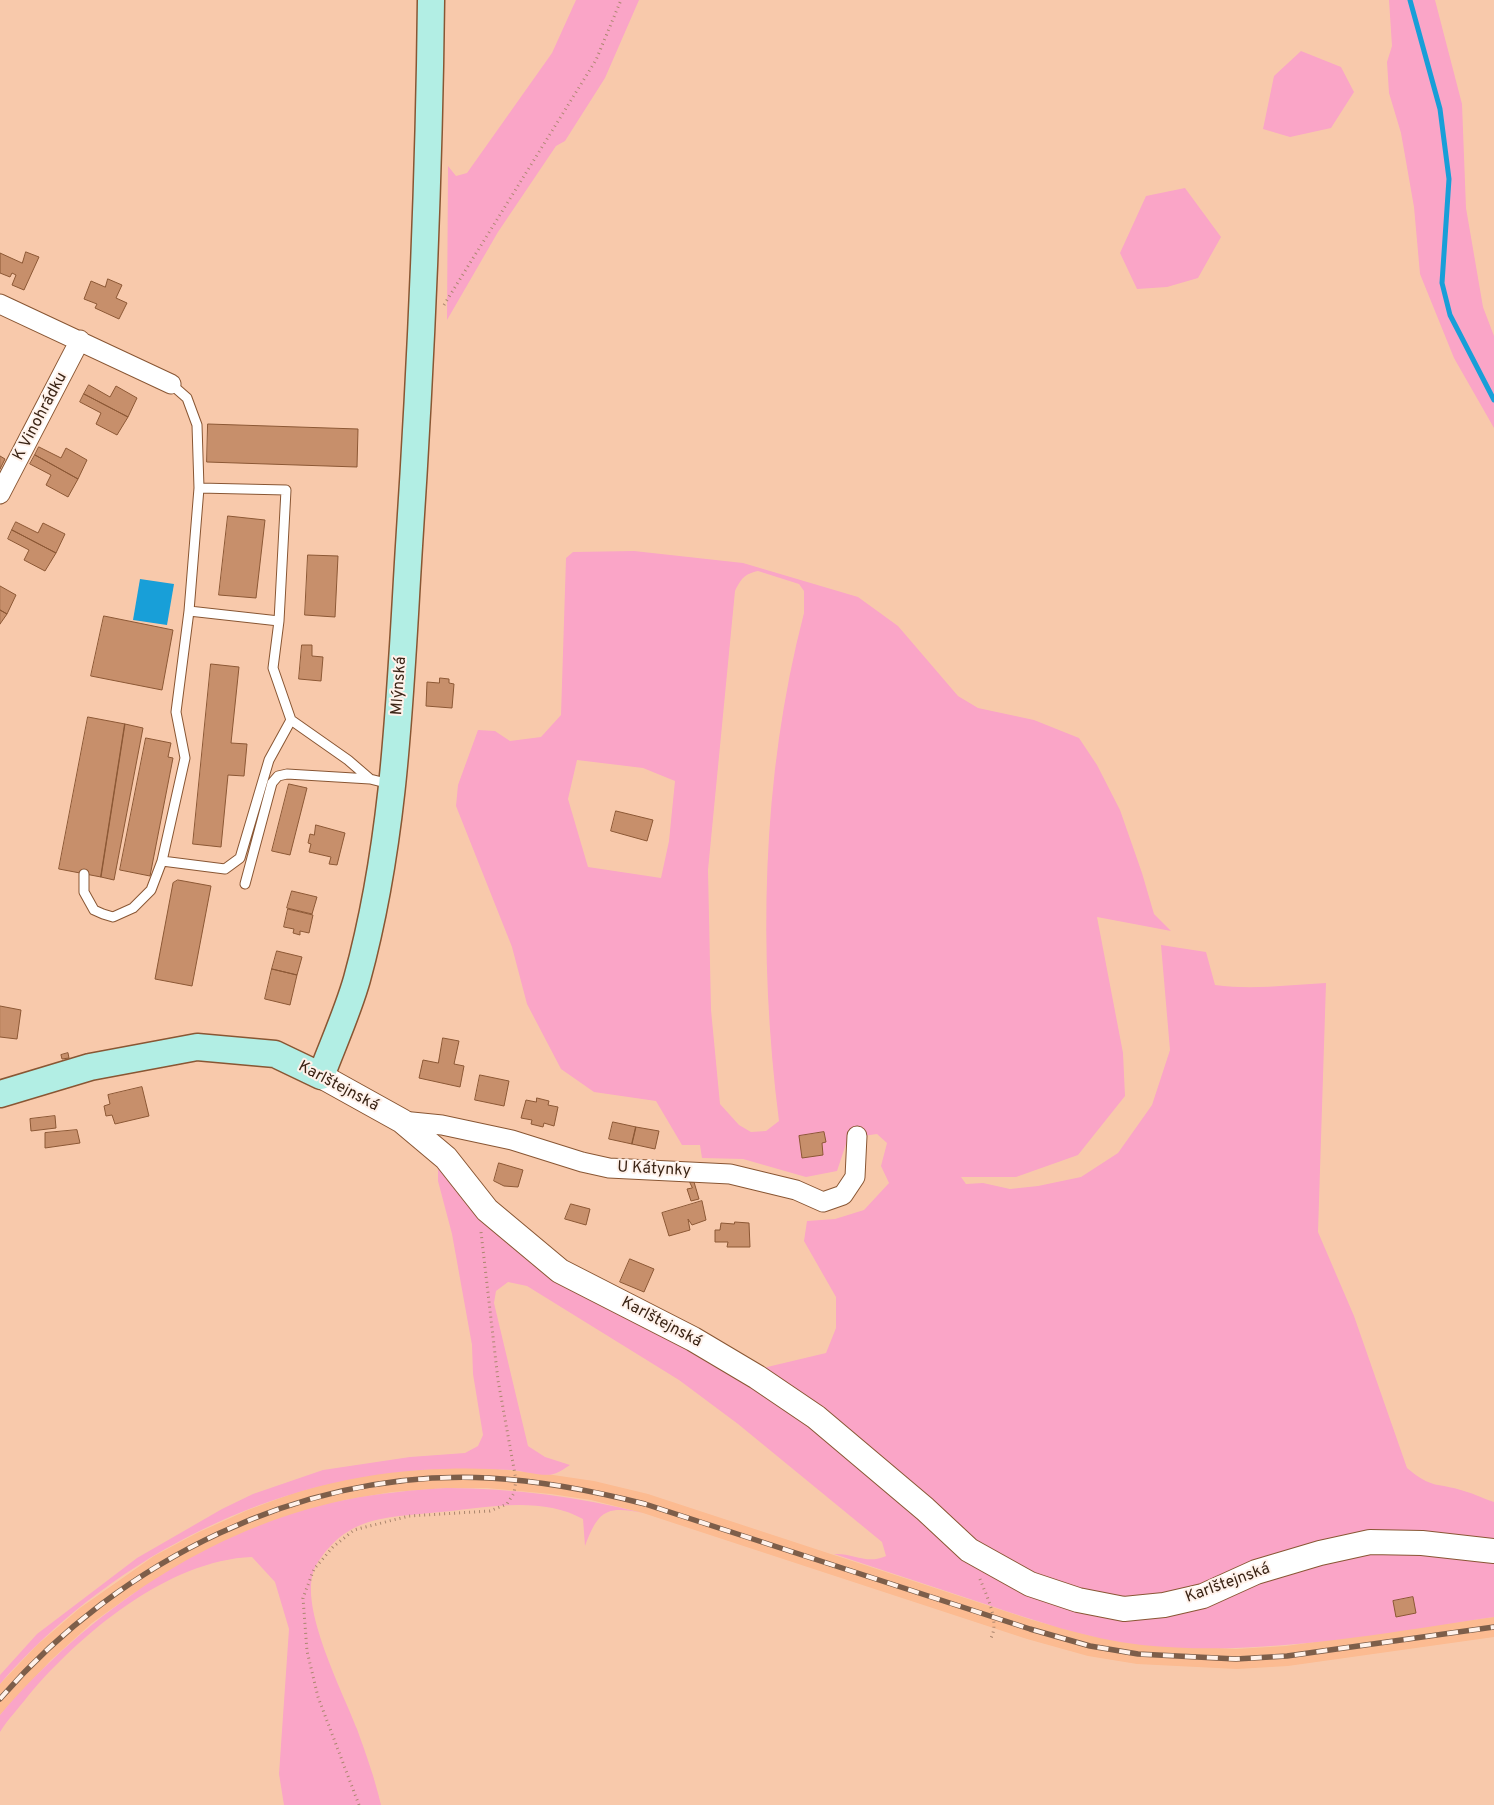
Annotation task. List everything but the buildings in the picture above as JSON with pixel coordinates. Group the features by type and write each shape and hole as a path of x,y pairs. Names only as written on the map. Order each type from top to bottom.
{"main road":[{"name":"Mlýnská","path":"321,1076 357,980 380,876 382,782 425,286 429,168 430,0"},
{"name":"Karlštejnská","path":"0,1094 90,1067 197,1046 274,1054 321,1076"}],"street":[{"path":"0,304 171,384"},
{"name":"K Vinohrádku","path":"0,494 80,340"},
{"name":"Karlštejnská","path":"321,1076 402,1121 446,1158 487,1210 560,1271 693,1339 757,1377 816,1418 925,1509 968,1550 1030,1584 1078,1600 1124,1608 1164,1605 1203,1596 1256,1572 1320,1553 1370,1542 1422,1543 1494,1551"},
{"name":"U Kátynky","path":"402,1121 442,1125 512,1140 582,1162 609,1168 730,1174 796,1190 824,1202 843,1195 855,1177 857,1136"}],"lane":[{"path":"84,874 84,892 94,910 113,917 133,908 151,890 162,861 184,758 176,712 189,611 199,488 197,426 187,398 171,384"},
{"path":"199,488 286,490 279,620 273,668 291,720 382,782"},
{"path":"189,611 279,620"},
{"path":"162,861 225,869 240,858 269,760 291,720"},
{"path":"245,884 272,783 278,776 287,774 382,782"}],"path":[{"path":"443,306 596,60 621,0"},
{"path":"359,1805 318,1697 307,1651 303,1598 314,1569 333,1546 354,1530 409,1516 490,1511 507,1504 514,1493 515,1473 498,1380 477,1197"},
{"path":"968,1550 989,1602 995,1631 991,1638"}],"shaded area":[{"path":"576,0 639,0 605,78 565,141 556,146 498,232 447,320 448,166 456,176 467,173 552,53"},
{"path":"1389,0 1435,0 1462,104 1466,208 1483,307 1494,336 1494,428 1454,358 1420,274 1414,207 1401,133 1389,93 1387,62 1392,46"},
{"path":"1301,51 1341,67 1354,92 1331,128 1290,137 1263,129 1274,76"},
{"path":"1185,188 1221,237 1198,278 1167,287 1137,289 1120,253 1146,196"},
{"path":"634,551 743,563 858,597 898,626 958,696 978,708 1034,720 1079,738 1097,765 1120,810 1154,914 1171,931 1097,917 1123,1053 1125,1096 1078,1155 1016,1177 961,1177 966,1184 983,1183 1010,1189 1038,1186 1081,1177 1118,1153 1152,1105 1170,1050 1161,945 1206,952 1215,985 1257,987 1326,983 1318,1232 1354,1316 1407,1468 1429,1483 1455,1488 1494,1502 1494,1539 1423,1532 1162,1594 1124,1597 1081,1590 1034,1573 975,1541 763,1368 826,1353 836,1328 836,1297 804,1241 807,1221 835,1219 864,1210 889,1183 881,1166 887,1143 877,1134 848,1138 837,1171 806,1177 743,1159 702,1158 700,1145 682,1145 656,1101 594,1092 561,1069 527,1004 512,947 456,806 458,785 478,730 495,731 510,741 541,737 561,715 566,558 573,552","holes":["758,571 799,584 804,591 804,613 790,675 779,738 767,866 768,994 772,1058 779,1121 766,1131 751,1132 739,1125 720,1104 711,1010 708,870 735,591 744,578","577,760 643,768 675,781 669,841 661,878 588,867 568,799"]},
{"path":"438,1166 479,1218 751,1386 810,1426 962,1559 1026,1594 1075,1611 1260,1583 1322,1564 1371,1554 1422,1554 1494,1562 1494,1617 1318,1642 1274,1646 1186,1648 1142,1645 1082,1634 1043,1623 834,1554 866,1559 886,1556 882,1542 738,1424 679,1380 527,1286 508,1282 496,1291 494,1303 528,1446 545,1457 570,1465 557,1473 549,1475 512,1470 456,1469 421,1470 362,1477 303,1491 245,1510 190,1536 137,1566 87,1601 41,1641 0,1684 0,1675 37,1634 137,1558 222,1509 253,1494 323,1470 410,1457 465,1453 478,1446 483,1435 473,1374 472,1345 452,1234 438,1181"},
{"path":"446,1468 488,1468 553,1475 594,1481 648,1494 1032,1620 1092,1636 1140,1644 1236,1649 1286,1646 1494,1617 1494,1637 1288,1666 1237,1669 1137,1664 1088,1656 1027,1639 643,1513 591,1500 551,1494 487,1488 447,1488 392,1492 345,1500 300,1512 255,1528 206,1551 131,1595 92,1623 51,1660 0,1715 0,1684 37,1645 80,1608 154,1556 197,1533 248,1510 294,1493 340,1480 389,1472"},
{"path":"447,1488 472,1488 546,1494 643,1513 620,1510 605,1514 594,1525 585,1546 583,1519 566,1511 547,1507 508,1505 399,1516 368,1522 349,1531 329,1548 314,1570 311,1586 312,1606 317,1627 333,1672 357,1729 381,1805 284,1805 279,1774 289,1629 275,1582 252,1557 220,1561 189,1571 158,1586 128,1604 73,1649 49,1672 0,1732 0,1715 72,1641 155,1579 200,1553 247,1531 295,1513 370,1495"}],"water":[{"path":"140,579 174,584 167,625 133,620"}],"waterway":[{"path":"1410,0 1440,109 1449,179 1442,283 1450,315 1494,400"}],"railway":[{"path":"0,1699 48,1649 101,1605 158,1566 220,1533 284,1507 351,1489 420,1479 509,1479 568,1487 626,1499 1030,1629 1090,1646 1138,1654 1236,1659 1287,1656 1494,1627"}]}
